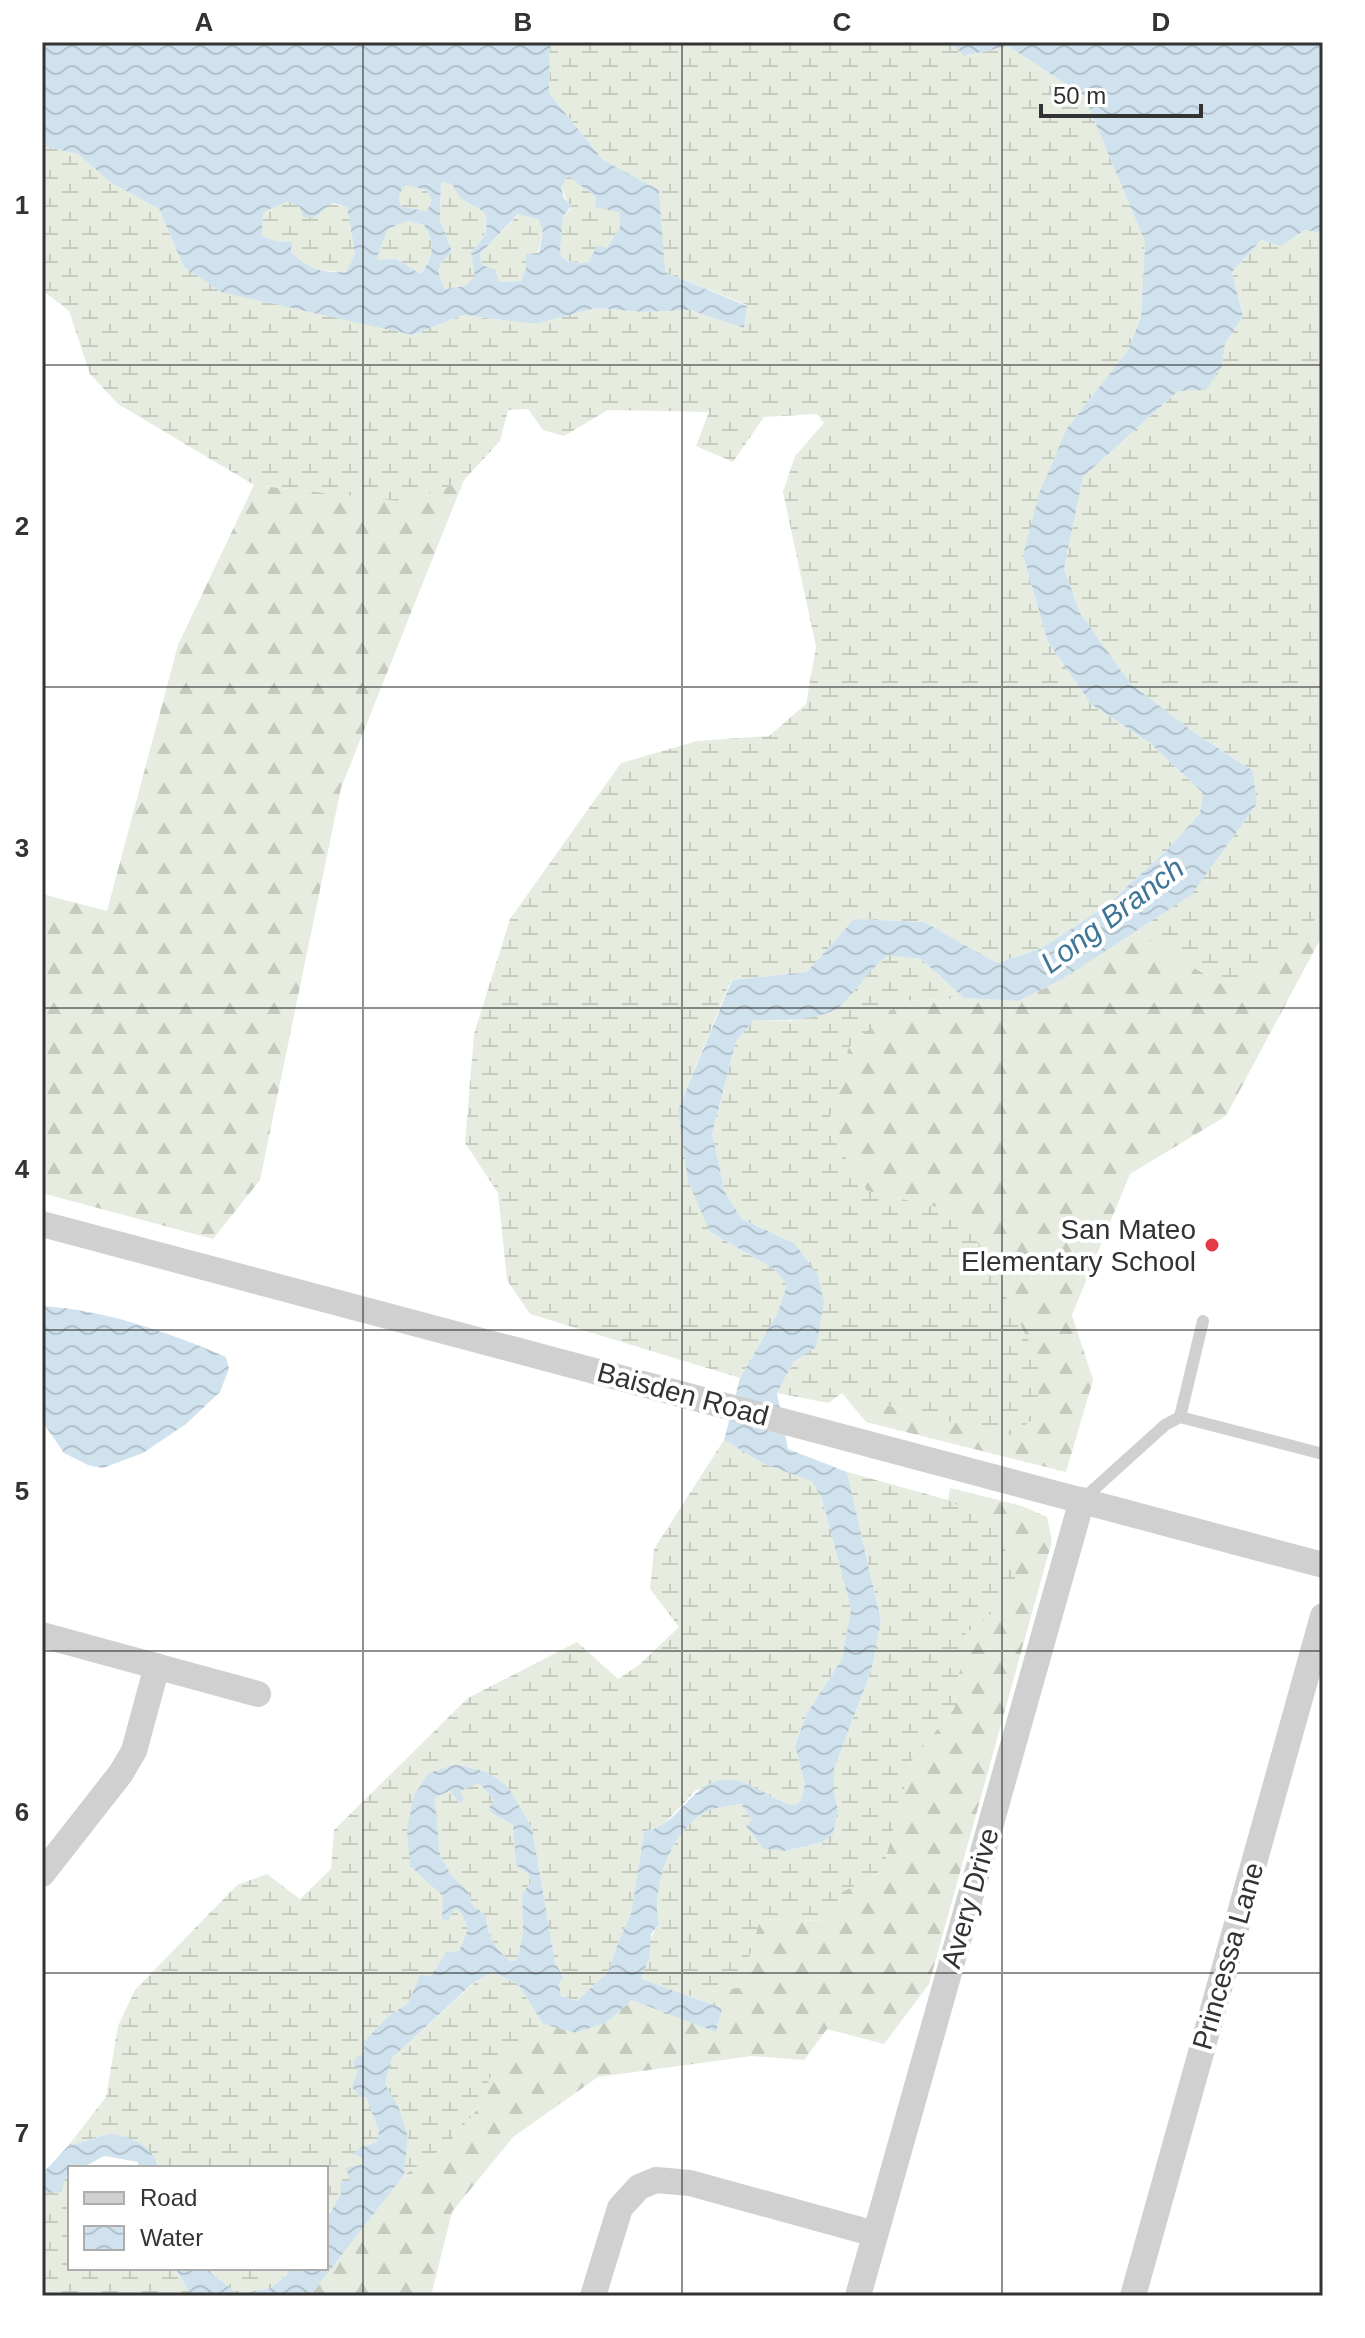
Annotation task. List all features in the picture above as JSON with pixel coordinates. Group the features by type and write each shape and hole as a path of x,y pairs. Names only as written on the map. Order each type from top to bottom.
{"street":[{"name":"Baisden Road","path":"42,1224 1323,1565"},
{"name":"Avery Drive","path":"858,2296 1082,1500"},
{"name":"Princessa Lane","path":"1133,2296 1323,1616"},
{"path":"42,1635 258,1694"},
{"path":"42,1874 121,1773 134,1751 157,1666"},
{"path":"593,2296 620,2208 639,2187 656,2180 690,2183 875,2234"}],"lane":[{"path":"1180,1417 1203,1321"},
{"path":"1082,1500 1165,1425 1180,1417 1323,1454"}],"green space":[{"path":"550,42 950,42 965,56 1008,46 1084,96 1145,242 1141,317 1128,350 1067,428 1023,555 1048,642 1091,704 1150,743 1203,793 1200,813 1168,849 1107,905 1042,948 997,963 924,922 854,919 807,972 731,980 678,1110 710,1232 774,1269 787,1285 777,1314 740,1378 530,1314 507,1280 498,1193 465,1143 474,1034 510,919 621,763 697,741 769,736 806,704 816,647 783,492 795,456 824,423 817,414 764,417 733,462 696,446 709,412 608,410 564,436 543,430 528,409 508,410 500,441 464,480 407,502 254,485 118,404 90,374 69,311 42,290 42,146 78,154 110,182 159,209 184,267 413,335 463,315 535,324 596,308 643,312 690,310 744,328 747,305 664,272 659,190 603,160 549,93"},
{"path":"568,175 619,211 620,228 605,249 598,245 588,262 565,260 560,253 563,216 571,209 561,188"},
{"path":"441,182 453,184 460,198 484,212 486,224 482,238 471,252 476,277 465,286 444,289 440,268 452,251 440,220"},
{"path":"406,184 426,190 432,200 427,212 401,208 400,195"},
{"path":"288,200 303,205 347,207 355,254 346,272 310,266 291,252 292,242 262,236 263,212"},
{"path":"519,214 538,219 543,232 538,253 526,255 526,268 521,281 499,282 482,265 480,254"},
{"path":"408,221 424,225 430,238 430,256 420,274 397,259 375,261 388,229"},
{"path":"1305,230 1323,233 1323,904 1306,936 1236,993 1133,931 1191,894 1257,804 1253,771 1195,733 1131,684 1080,613 1064,569 1083,477 1178,391 1222,366 1225,344 1243,316 1232,272 1261,240 1281,246"},
{"path":"464,480 341,788 260,1180 213,1239 42,1193 42,894 107,911 178,645 254,485 407,502"},
{"path":"1323,904 1323,934 1226,1116 1130,1174 1072,1315 1093,1380 1066,1472 866,1422 842,1393 1007,1437 962,1213 867,1191 827,1128 848,1047 902,1001 964,998 1018,1001 1061,980 1133,931 1236,993 1306,936"},
{"path":"888,954 921,959 964,998 902,1001 849,1047 827,1128 867,1191 962,1213 1042,1366 1035,1418 1007,1437 842,1393 828,1403 777,1393 794,1361 794,1243 742,1219 725,1192 712,1134 736,1041 754,1020 792,1021"},
{"path":"724,1440 764,1464 812,1480 822,1499 851,1609 842,1659 806,1715 795,1746 805,1784 801,1800 795,1805 784,1803 740,1782 696,1790 663,1825 644,1832 631,1914 608,1972 577,2001 561,1996 559,1983 564,1977 555,1962 532,1828 487,1772 455,1764 429,1773 443,1897 461,1913 468,1929 459,1951 446,1952 431,1976 420,1976 408,2003 387,2017 366,2041 358,2071 360,2097 366,2097 379,2131 377,2142 361,2147 354,2155 364,2159 364,2164 329,2213 328,2166 158,2166 157,2161 109,2134 68,2146 106,2097 118,2026 135,1990 237,1885 267,1874 300,1899 331,1869 334,1830 468,1698 577,1642 618,1679 639,1665 679,1627 650,1589 654,1549"},
{"path":"847,1472 948,1500 997,1527 1015,1578 1007,1601 965,1634 954,1709 912,1760 882,1872 842,1892 829,1921 760,1919 741,1987 689,1996 641,1980 650,1943 659,1924 658,1893 662,1876 676,1843 697,1817 710,1810 741,1804 752,1820 764,1849 785,1851 822,1842 838,1810 834,1769 872,1668 881,1621"},
{"path":"950,1488 1022,1506 1047,1517 1052,1541 929,1984 884,2044 827,2029 804,2060 752,2056 598,2077 513,2137 452,2212 431,2296 310,2296 404,2175 447,2145 480,2106 494,2067 543,2024 577,2033 607,2022 632,2000 722,2008 689,1996 741,1987 760,1919 828,1921 842,1892 882,1872 912,1760 954,1709 965,1633 1007,1601 997,1527 948,1500"},
{"path":"479,1782 494,1800 490,1812 513,1825 516,1865 528,1874 531,1882 522,1894 523,1933 517,1960 510,1961 496,1946 488,1930 486,1916 472,1904 468,1891 452,1876 440,1855 435,1796"},
{"path":"492,1972 518,1984 543,2024 494,2067 480,2106 447,2145 404,2175 408,2137 385,2084 392,2058 472,1985"},
{"path":"68,2176 68,2270 176,2270 192,2296 42,2296 42,2196"},
{"path":"208,2270 293,2270 271,2288 238,2294"}],"water":[{"path":"42,42 550,42 549,93 603,160 659,190 665,272 747,306 744,328 690,310 643,312 596,308 535,324 463,315 413,335 221,292 184,267 159,209 110,182 78,154 42,146","holes":["568,176 596,197 595,207 619,212 620,228 606,248 598,245 588,262 565,260 560,253 563,216 572,206 564,198 561,188","441,182 452,184 460,198 484,212 486,224 482,238 471,252 475,277 465,286 445,289 440,268 452,251 440,220","404,187 426,190 432,200 427,211 401,207 400,195","288,201 300,207 303,217 313,218 333,203 347,207 355,254 346,272 316,269 291,252 292,242 262,236 263,212","518,214 538,219 543,232 539,253 526,254 526,268 521,281 499,282 495,270 482,265 480,254","408,221 424,225 431,250 420,274 397,259 376,260 388,229"]},
{"name":"Long Branch","path":"950,42 1323,42 1323,233 1305,230 1281,246 1261,240 1232,272 1243,316 1225,344 1222,366 1206,390 1178,391 1083,477 1064,569 1080,613 1131,684 1195,733 1253,771 1257,804 1191,895 1061,980 1018,1001 964,998 921,959 888,955 832,1011 799,1019 754,1020 736,1041 712,1134 725,1192 742,1219 794,1243 818,1275 824,1302 816,1347 794,1361 777,1393 788,1449 847,1472 881,1621 872,1668 834,1769 838,1810 833,1834 822,1842 785,1851 764,1849 746,1826 752,1820 741,1804 710,1810 697,1818 675,1843 661,1876 657,1909 659,1924 651,1934 649,1958 641,1979 722,2008 716,2032 632,2000 607,2022 576,2033 543,2024 518,1984 492,1972 471,1985 392,2058 385,2084 398,2106 408,2137 404,2175 310,2296 192,2296 176,2270 208,2270 238,2294 271,2288 293,2270 328,2270 328,2212 341,2194 340,2183 350,2180 346,2168 364,2164 364,2159 353,2154 361,2147 377,2142 379,2131 366,2097 360,2097 352,2087 358,2071 353,2064 356,2057 363,2055 365,2041 387,2017 408,2003 420,1975 431,1976 446,1952 459,1951 468,1929 461,1913 455,1908 448,1920 442,1919 443,1896 410,1866 407,1829 414,1795 429,1773 455,1764 487,1772 508,1787 532,1828 555,1962 564,1978 559,1983 561,1996 577,2001 608,1972 631,1914 644,1832 672,1818 697,1793 716,1781 742,1782 795,1805 801,1800 805,1784 795,1746 806,1715 842,1659 851,1609 822,1499 812,1481 764,1464 724,1440 740,1378 777,1314 787,1285 774,1269 710,1232 688,1181 678,1110 732,980 807,972 854,919 924,922 997,963 1042,948 1107,905 1168,849 1200,813 1203,793 1150,743 1091,704 1048,642 1023,555 1039,494 1067,428 1128,350 1141,317 1145,242 1084,96 1008,46 964,56","holes":["479,1783 494,1800 490,1812 513,1825 516,1865 528,1874 531,1882 522,1894 523,1933 517,1960 510,1961 500,1951 488,1930 486,1916 472,1904 468,1891 452,1876 440,1855 435,1797 450,1791 460,1803 464,1800 460,1791"]},
{"path":"42,1306 89,1312 136,1324 226,1357 229,1369 220,1392 186,1424 143,1453 103,1468 88,1465 64,1453 42,1421"},
{"path":"109,2134 125,2137 146,2148 158,2166 139,2166 138,2162 104,2156 86,2166 68,2166 68,2176 61,2192 42,2196 42,2174 68,2146"}],"place":[{"name":"San Mateo Elementary School","path":"1212,1245"}]}
